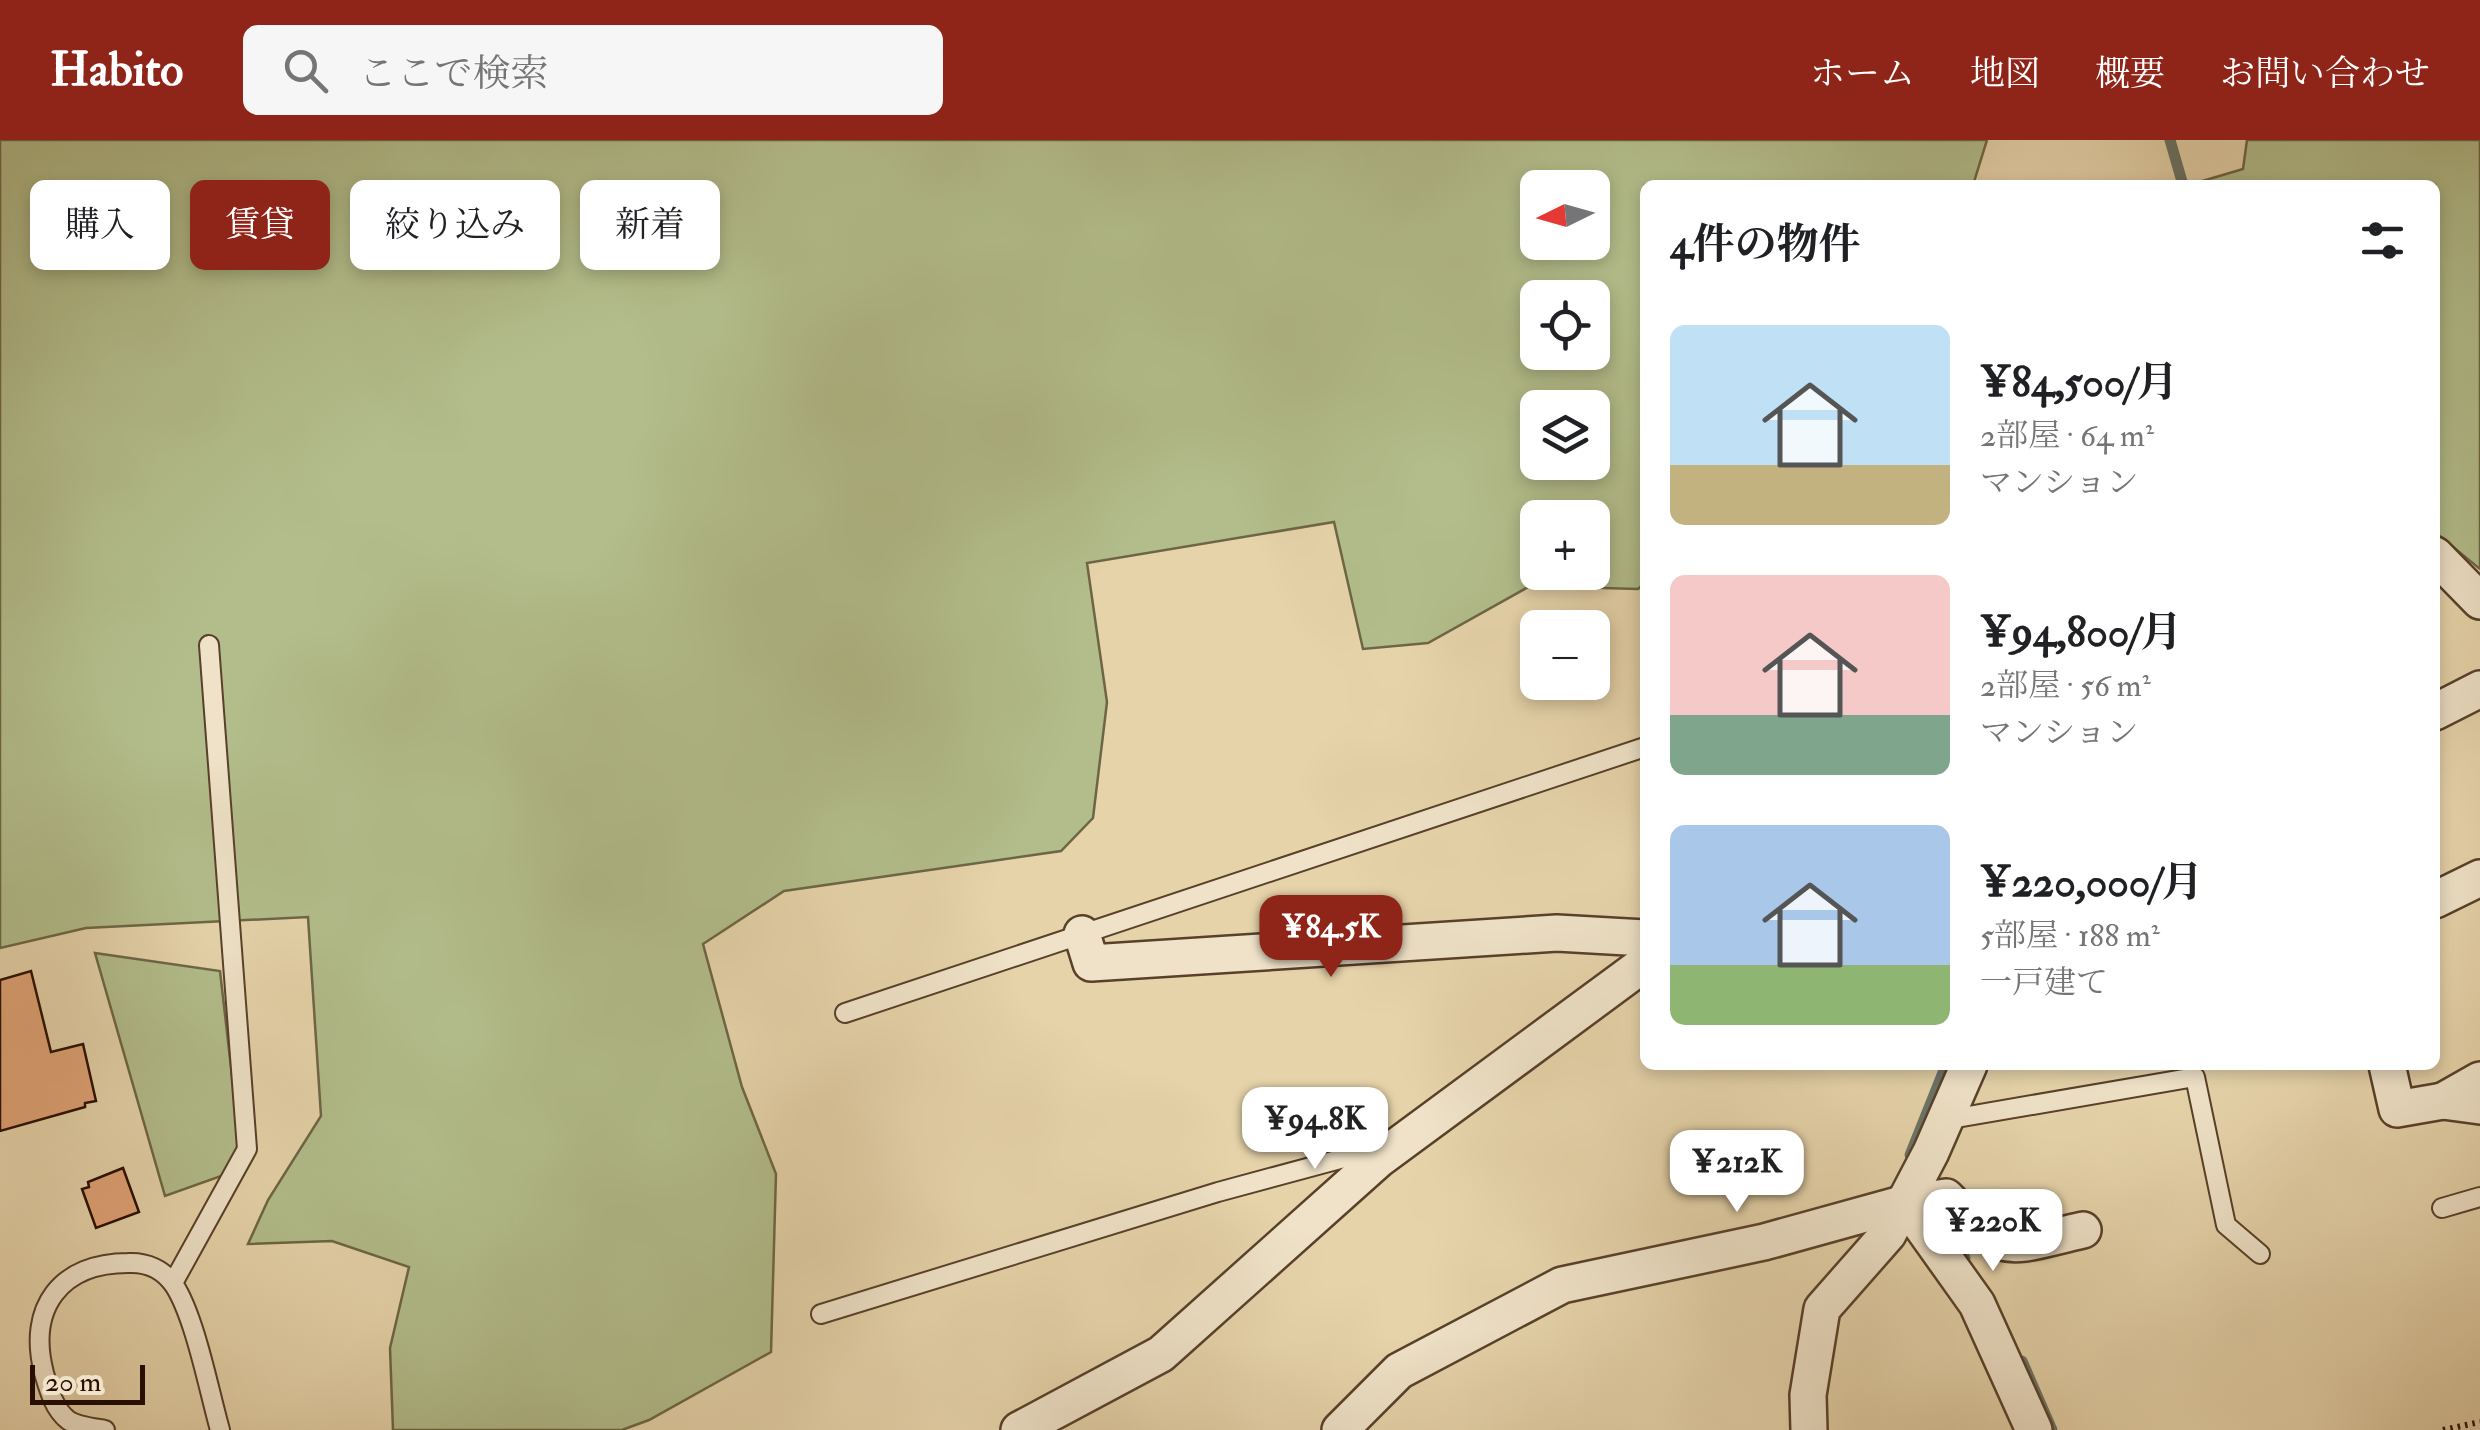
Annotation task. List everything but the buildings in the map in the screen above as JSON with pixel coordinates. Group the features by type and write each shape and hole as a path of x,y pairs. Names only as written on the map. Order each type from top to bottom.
{"street":[{"path":"2440,560 2480,602"},
{"path":"2440,709 2480,689"},
{"path":"2440,898 2480,878"},
{"path":"1082,934 1091,963 1558,933 1640,938"},
{"path":"1019,1430 1161,1354 1402,1142 1640,966"},
{"path":"1809,1430 1808,1396 1822,1309 1888,1234 1967,1070"},
{"path":"2388,1070 2397,1109 2443,1101 2480,1106"},
{"path":"2443,1101 2480,1080"},
{"path":"1340,1430 1399,1370 1562,1285 1764,1242 1904,1204 1946,1197 1983,1235 2011,1246 2083,1230"},
{"path":"1904,1204 1977,1304 2034,1430"}],"lane":[{"path":"173,1283 247,1149 209,645"},
{"path":"845,1012 1640,749"},
{"path":"1945,1120 2194,1077 2226,1225 2260,1254"},
{"path":"821,1314 1218,1192 1402,1142"},
{"path":"2442,1208 2480,1197"},
{"path":"105,1430 69,1422 50,1397 41,1361 41,1325 50,1296 77,1271 112,1263 146,1262 173,1283 186,1313 220,1430"}],"path":[{"path":"2443,1430 2480,1422"}],"green space":[{"path":"0,140 1987,140 1975,180 1640,180 1638,589 1610,588 1610,500 1520,500 1523,590 1428,643 1363,649 1334,522 1087,563 1107,702 1093,818 1061,851 784,891 703,944 742,1087 776,1174 771,1352 649,1420 622,1430 393,1430 390,1348 409,1267 332,1241 248,1244 268,1200 321,1116 308,917 86,928 0,948"},
{"path":"2247,140 2480,140 2480,569 2440,536 2440,180 2206,180 2243,169"},
{"path":"95,953 220,971 240,1146 224,1175 165,1196"}],"waterway":[{"path":"2170,140 2182,180"},
{"path":"1910,1155 1944,1070"},
{"path":"1940,1219 1965,1258"},
{"path":"2022,1361 2052,1430"}]}
